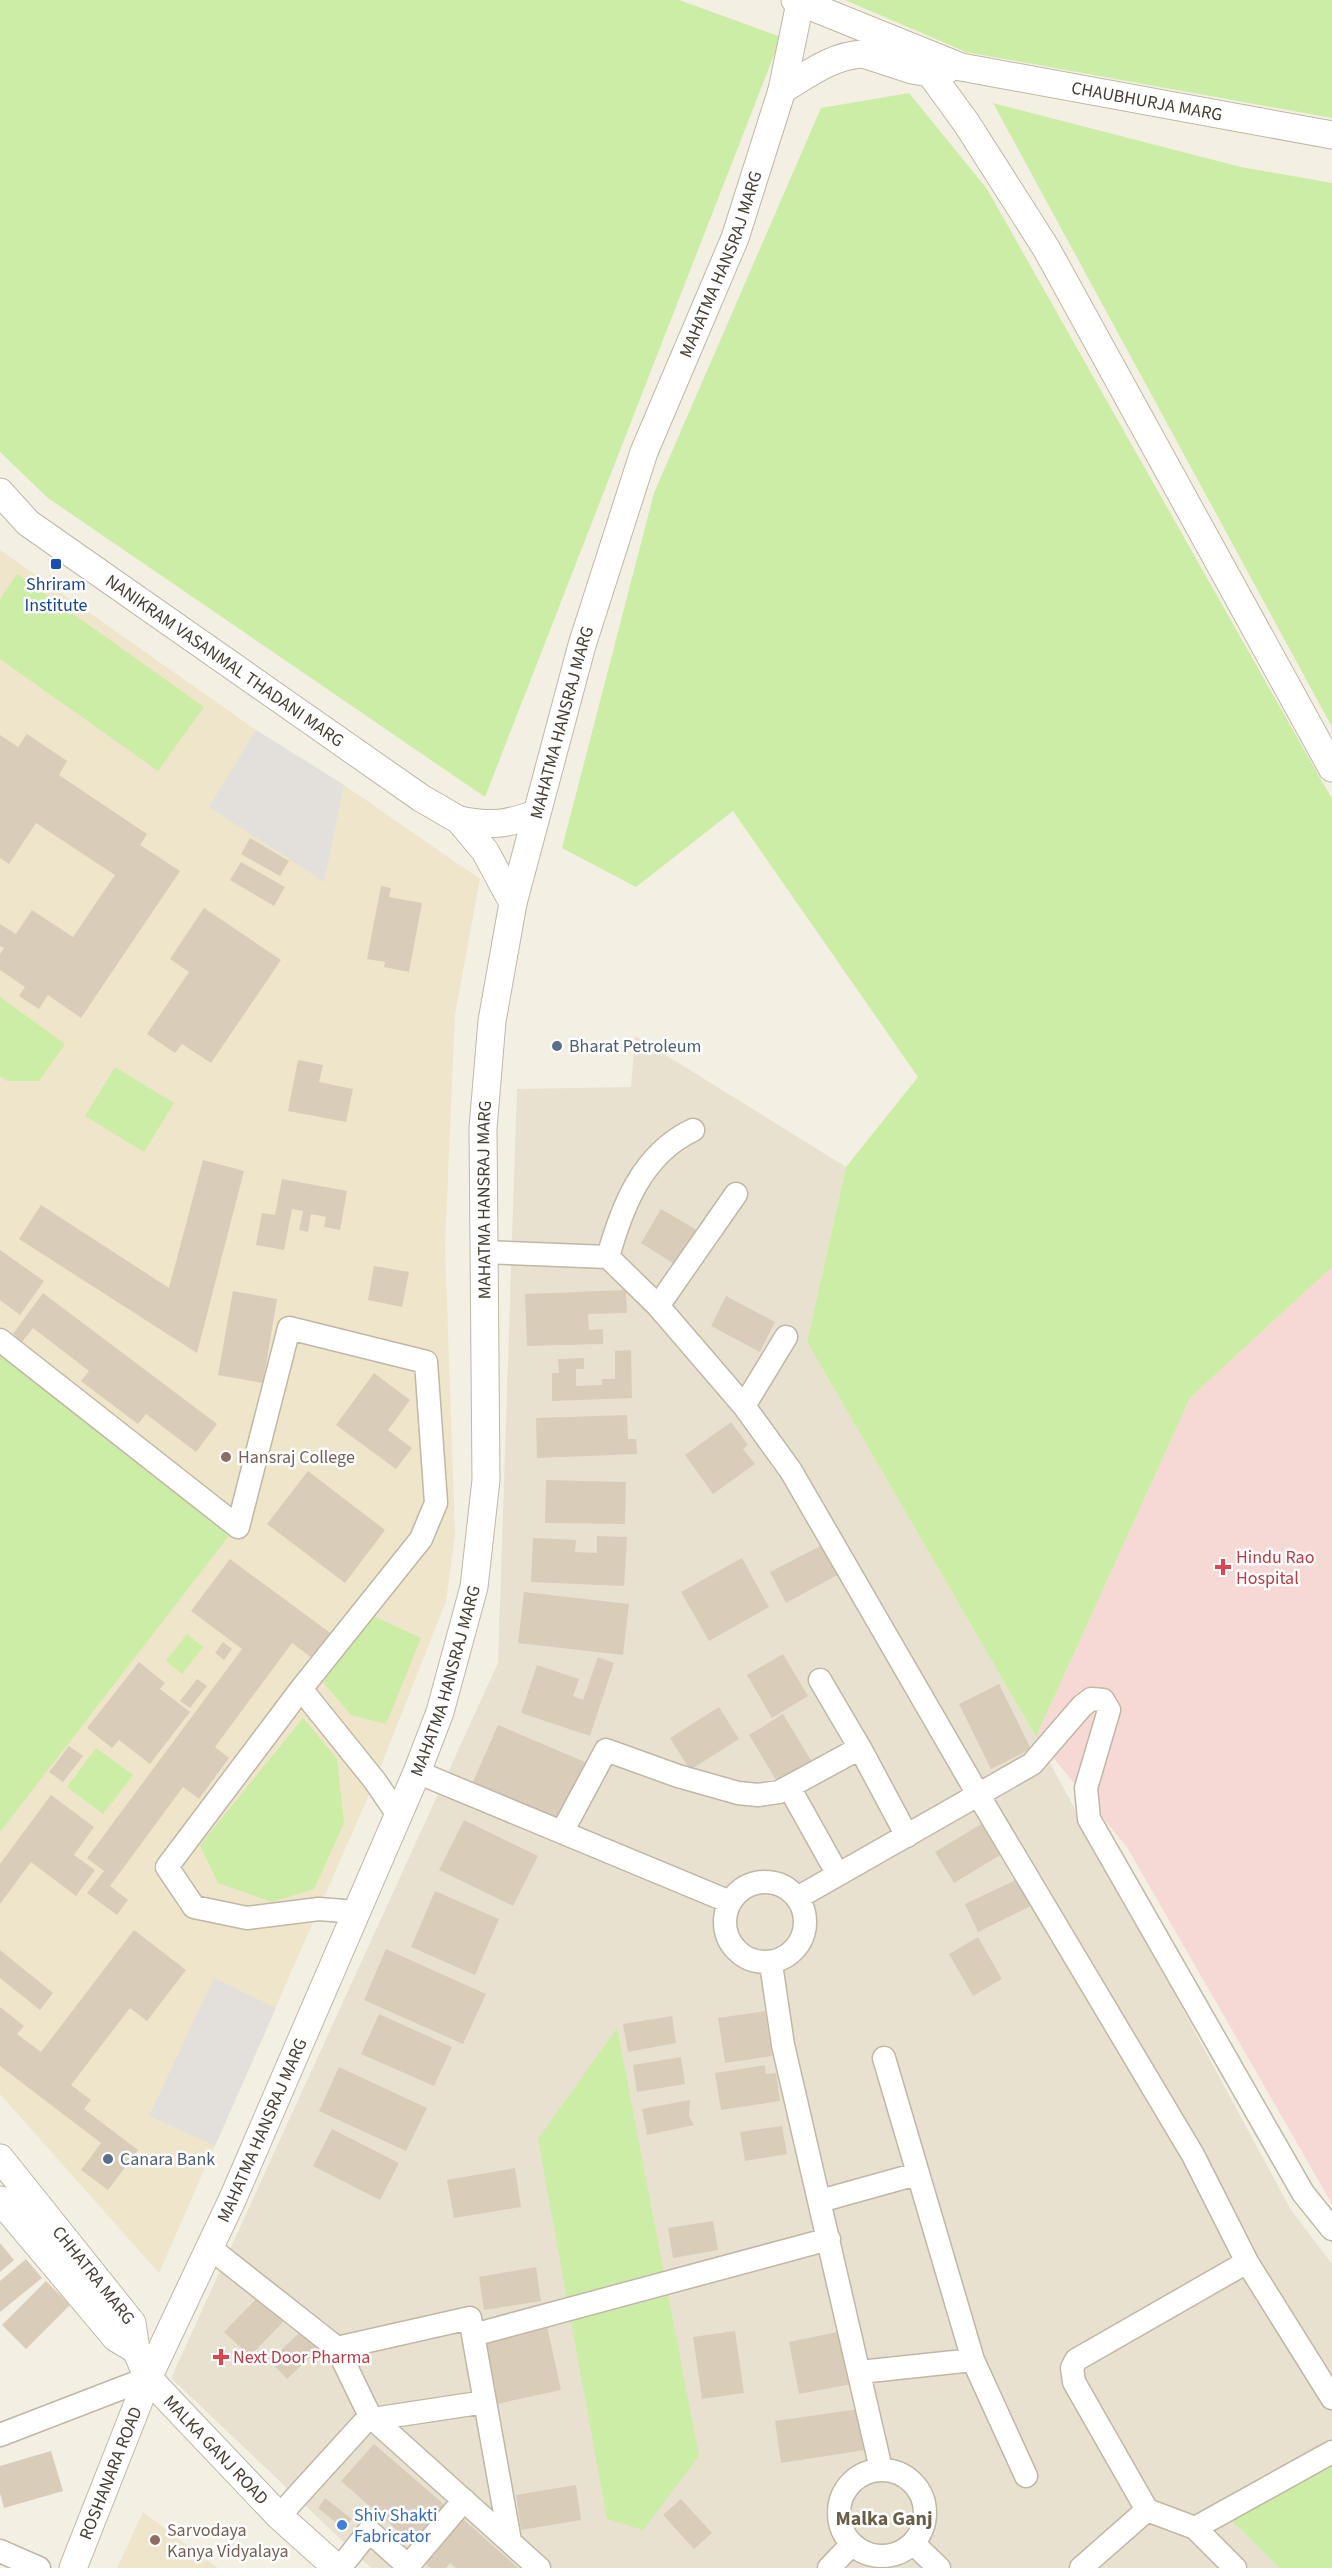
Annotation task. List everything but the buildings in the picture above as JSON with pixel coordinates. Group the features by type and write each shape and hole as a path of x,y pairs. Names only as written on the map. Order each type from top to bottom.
{"street":[{"path":"797,1 961,67"},
{"name":"MAHATMA HANSRAJ MARG","path":"148,2378 210,2248 357,1912 440,1712 474,1587 486,1480 483,1128 492,1021 513,903 582,645 644,452 731,248 782,90 797,1"},
{"path":"782,90 826,64 852,54 863,54 930,73 961,67"},
{"name":"CHAUBHURJA MARG","path":"961,67 1332,135"},
{"path":"930,73 967,124 1046,248 1332,768"},
{"name":"NANIKRAM VASANMAL THADANI MARG","path":"0,492 28,523 421,798 459,820"},
{"path":"459,820 488,826 509,823 535,814"},
{"path":"459,820 485,851 513,903"},
{"path":"608,1257 615,1230 634,1186 671,1143 693,1130"},
{"path":"658,1306 736,1194"},
{"path":"483,1252 608,1257 658,1306 744,1406 791,1471 979,1796 1193,2155 1247,2262 1332,2398"},
{"path":"0,1340 238,1527 288,1328 426,1362 436,1503 421,1539 301,1689 167,1867 194,1907 247,1918 319,1909 357,1912"},
{"path":"744,1406 786,1337"},
{"path":"820,1680 860,1748 907,1836"},
{"path":"301,1689 375,1781 398,1815"},
{"path":"797,1898 837,1873 979,1796 1032,1764 1067,1720 1091,1699 1103,1700 1109,1710 1086,1788 1089,1819 1303,2193 1332,2229"},
{"path":"562,1833 606,1750 678,1776 738,1793 758,1795 779,1792 860,1748"},
{"path":"417,1772 730,1902"},
{"path":"789,1787 837,1873"},
{"path":"770,1882 785,1887 797,1898 804,1912 805,1928 800,1943 789,1955 771,1964 744,1958 732,1947 725,1933 724,1917 730,1902 740,1890 754,1883 770,1882"},
{"path":"771,1964 783,2045 881,2469"},
{"path":"884,2058 973,2360 1026,2476"},
{"name":"CHHATRA MARG","path":"0,2158 132,2322 136,2350"},
{"path":"820,2201 917,2174"},
{"name":"CHHATRA MARG","path":"0,2200 116,2338 136,2350"},
{"path":"473,2335 829,2239"},
{"path":"210,2248 337,2348 371,2417 539,2568"},
{"path":"1235,2568 1195,2528 1147,2510 1074,2382 1072,2368 1076,2360 1247,2262"},
{"path":"337,2348 470,2318 510,2541"},
{"path":"0,2435 148,2378 136,2350"},
{"path":"860,2372 973,2360"},
{"name":"MALKA GANJ ROAD","path":"148,2378 279,2516 338,2568"},
{"name":"ROSHANARA ROAD","path":"72,2568 148,2378"},
{"path":"279,2516 371,2417 485,2402"},
{"path":"1195,2528 1332,2452"},
{"path":"881,2469 897,2472 912,2481 922,2495 925,2512 922,2528 913,2543 899,2552 883,2556 866,2553 852,2544 842,2531 838,2514 841,2498 850,2483 864,2473 881,2469"},
{"path":"338,2568 369,2532 408,2566 464,2500"},
{"path":"1082,2568 1147,2510"},
{"path":"913,2543 939,2568"},
{"path":"829,2568 852,2544"},
{"path":"0,2551 39,2568"}],"shaded area":[{"name":"Hansraj College","path":"0,550 256,730 344,785 480,879 455,1014 445,1245 455,1535 446,1601 375,1781 159,2273 0,2094"},
{"path":"256,730 344,785 324,882 209,807"},
{"path":"635,1036 846,1167 807,1342 1036,1737 1291,2210 1332,2264 1332,2568 371,2568 171,2378 498,1663 517,1089 631,1087"},
{"name":"Hindu Rao Hospital","path":"1332,1267 1332,2204 1127,1847 1036,1737 1190,1398"},
{"path":"214,1978 276,2008 215,2146 149,2116"},
{"name":"Sarvodaya Kanya Vidyalaya","path":"143,2512 218,2568 117,2568"}],"green space":[{"path":"0,0 679,0 781,37 485,797 48,498 0,452"},
{"path":"845,0 1332,0 1332,118 966,52"},
{"path":"909,93 987,189 1332,799 1332,1267 1190,1398 1036,1737 807,1342 846,1167 918,1077 733,811 636,887 562,848 654,493 821,108"},
{"path":"993,103 1241,167 1332,183 1332,727"},
{"path":"17,574 204,707 158,771 0,659 0,599"},
{"path":"0,997 65,1044 39,1081 7,1081 0,1076"},
{"path":"115,1067 174,1103 144,1152 85,1116"},
{"path":"0,1356 231,1533 0,1832"},
{"path":"373,1616 421,1638 386,1724 351,1715 323,1682"},
{"path":"187,1634 203,1647 182,1674 166,1661"},
{"path":"303,1718 337,1759 344,1823 314,1889 272,1902 218,1883 200,1845"},
{"path":"96,1748 133,1775 103,1814 67,1787"},
{"path":"617,2028 699,2456 643,2530 607,2519 538,2139"},
{"path":"1332,2459 1332,2568 1280,2568 1228,2517"}],"place":[{"name":"Shriram Institute","path":"56,564"},
{"name":"Bharat Petroleum","path":"557,1046"},
{"name":"Hansraj College","path":"226,1457"},
{"name":"Hindu Rao Hospital","path":"1223,1567"},
{"name":"Canara Bank","path":"108,2159"},
{"name":"Next Door Pharma","path":"221,2357"},
{"name":"Shiv Shakti Fabricator","path":"342,2525"},
{"name":"Sarvodaya Kanya Vidyalaya","path":"155,2540"}],"district":[{"name":"Malka Ganj","path":"884,2518"}]}
